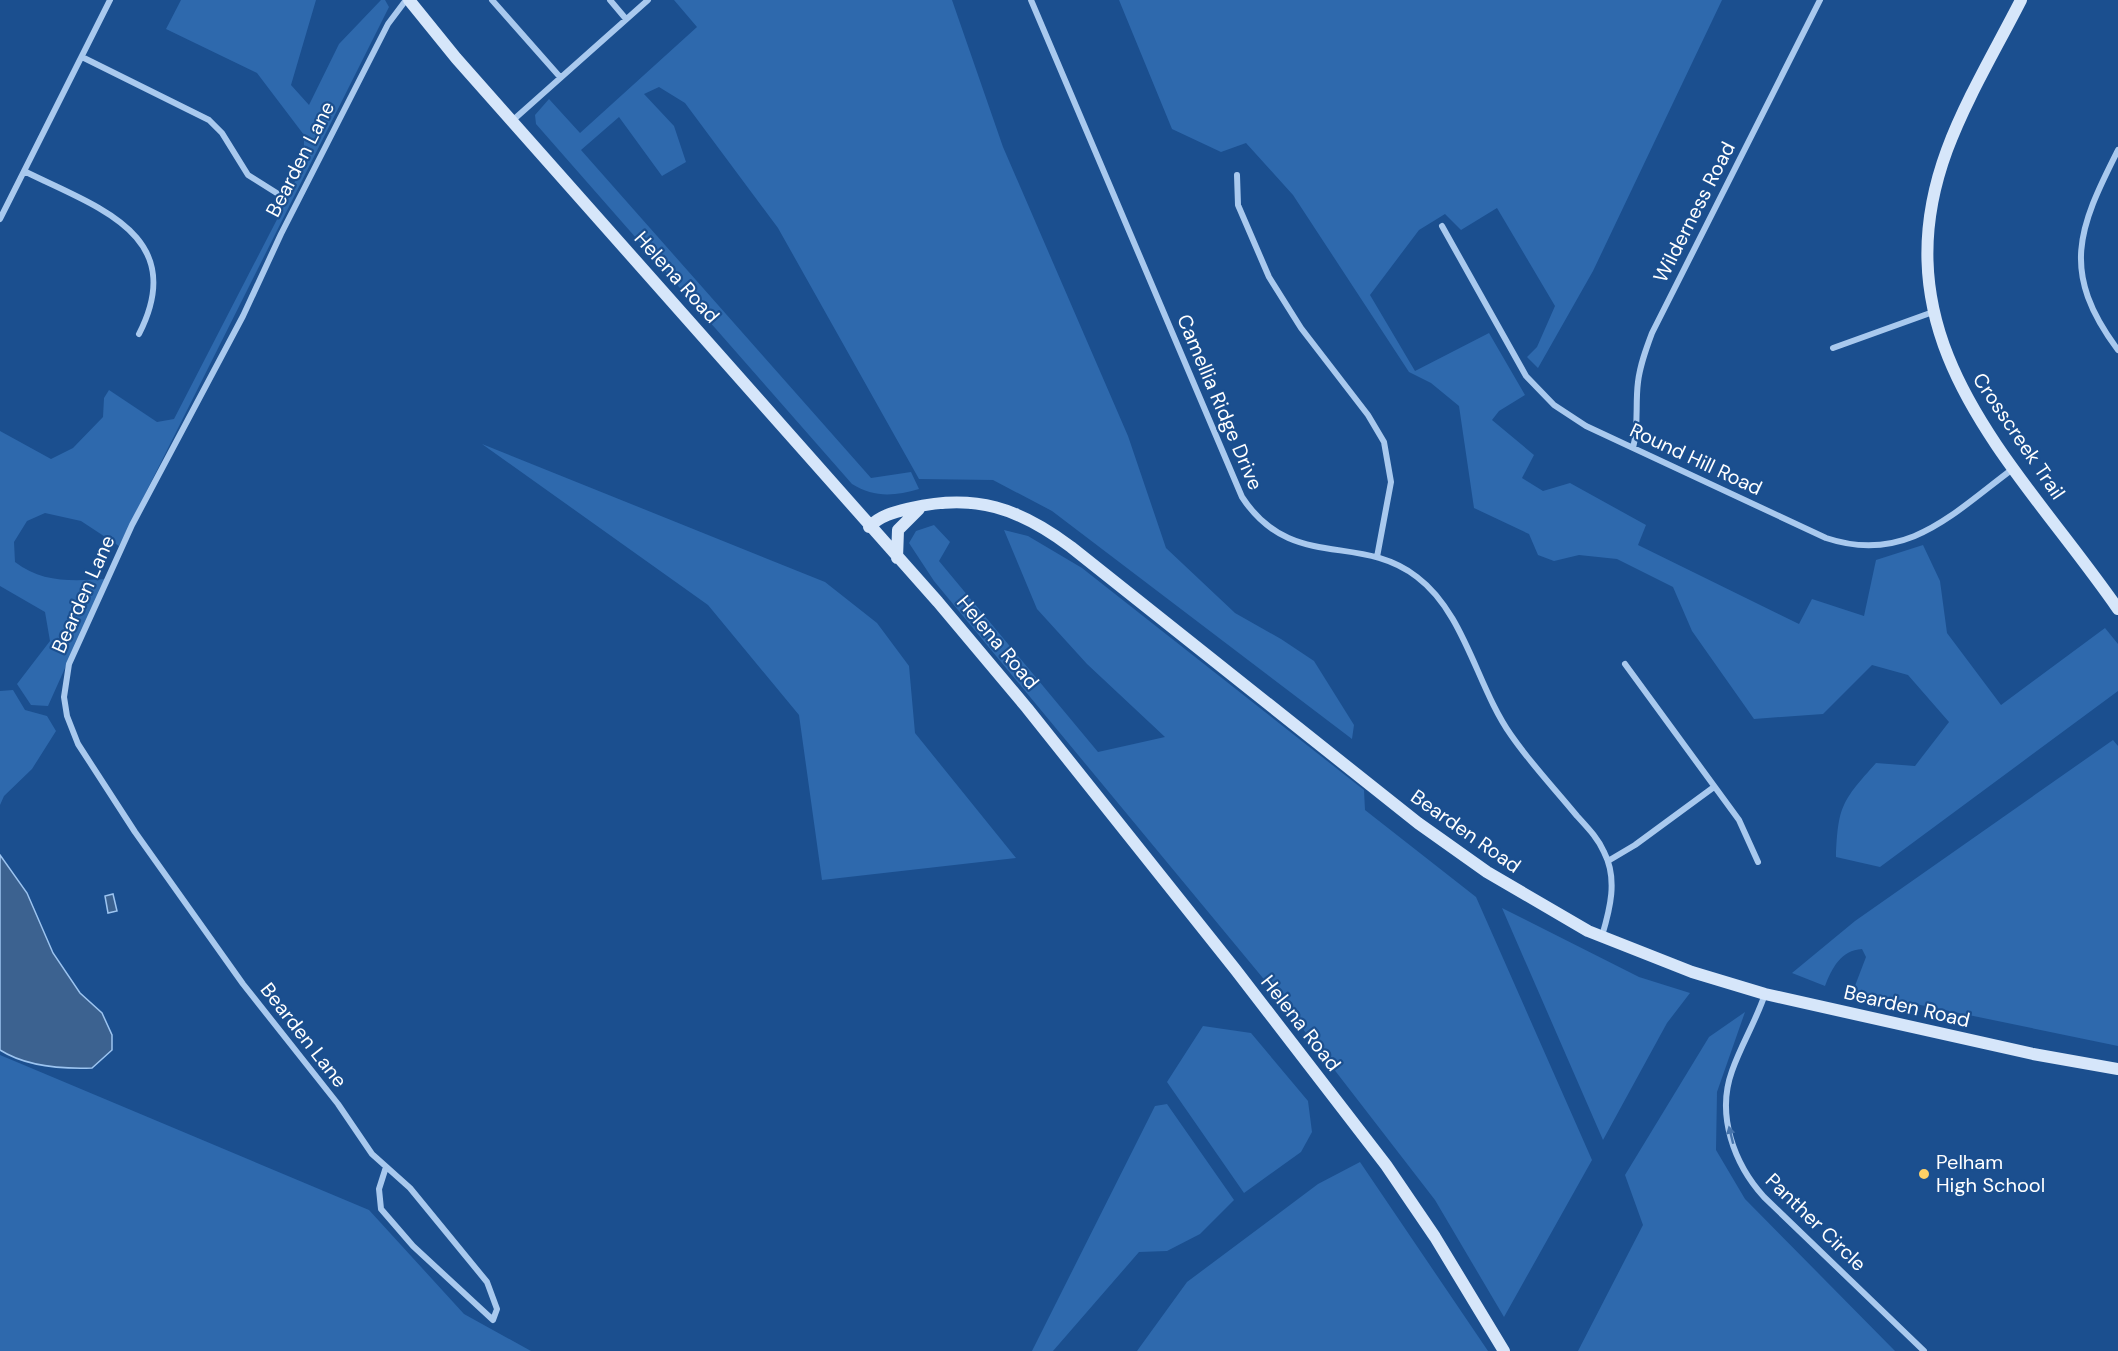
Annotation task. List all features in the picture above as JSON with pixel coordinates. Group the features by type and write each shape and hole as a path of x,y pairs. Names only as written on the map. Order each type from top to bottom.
{"street":[{"path":"0,219 110,0"},
{"name":"Helena Road","path":"408,0 1027,708 1341,1106 1423,1219 1504,1351"},
{"name":"Bearden Lane","path":"386,1167 379,1190 381,1209 413,1246 493,1320 497,1309 488,1282 410,1188 372,1154 338,1104 243,984 135,832 78,744 67,716 64,697 69,664 132,525 243,316 281,234 388,24 408,0"},
{"path":"492,0 560,77"},
{"path":"610,0 626,18"},
{"path":"512,121 648,0"},
{"name":"Camellia Ridge Drive","path":"1031,0 1242,497 1258,519 1292,541 1314,548 1377,557 1392,562 1416,576 1439,598 1510,735 1598,840 1608,861"},
{"name":"Wilderness Road","path":"1633,448 1637,435 1639,377 1652,333 1820,0"},
{"name":"Crosscreek Trail","path":"2021,0 1955,132 1934,194 1928,235 1928,272 1933,312 1947,357 1962,391 2014,467 2116,601"},
{"path":"82,57 209,120 222,133 248,175 283,197"},
{"path":"2118,150 2085,221 2081,259 2082,275 2092,308 2118,350"},
{"path":"24,171 115,217 142,242 153,272 154,292 149,314 139,334"},
{"path":"1238,174 1238,205 1269,277 1295,320 1368,415 1384,442 1391,482 1377,557"},
{"name":"Round Hill Road","path":"1442,226 1508,347 1532,384 1570,417 1818,535 1841,543 1866,547 1891,545 1922,534 2014,467"},
{"path":"1833,348 1933,312"},
{"name":"Bearden Road","path":"869,527 884,516 924,505 952,501 988,505 1028,519 1054,534 1418,823 1516,890 1601,936 1692,972 1765,994 2033,1054 2118,1069"},
{"path":"897,558 898,530 903,522 924,505"},
{"path":"1625,664 1743,827 1758,862"},
{"path":"1601,936 1612,892 1608,861 1635,845 1714,787"},
{"name":"Panther Circle","path":"1765,994 1732,1071 1727,1089 1728,1124 1732,1143 1743,1170 1755,1187 1924,1351"}],"shaded area":[{"path":"181,0 316,0 291,85 309,105 339,44 381,0 385,0 389,7 119,546 81,521 45,513 27,521 14,542 15,562 36,574 69,580 105,579 48,706 31,705 17,684 50,641 45,612 0,586 0,431 51,459 73,448 103,417 104,398 109,390 157,422 174,419 286,202 304,160 304,135 257,73 166,29"},
{"path":"674,0 952,0 1003,147 1128,436 1166,548 1235,613 1314,661 1354,725 1352,739 1052,511 993,480 919,479 778,228 685,103 659,87 644,94 674,126 686,162 662,176 619,117 581,150 871,478 911,472 919,489 902,493 877,494 852,484 536,124 535,115 549,99 580,133 697,27"},
{"path":"1119,0 1722,0 1593,271 1538,368 1527,357 1537,347 1555,306 1497,208 1461,230 1445,214 1419,230 1370,295 1415,371 1489,333 1525,395 1499,411 1492,420 1534,455 1522,478 1543,491 1570,483 1646,525 1638,545 1799,624 1812,599 1864,616 1876,560 1923,545 1940,581 1947,633 2001,705 2105,628 2118,644 2118,691 1880,867 1836,857 1838,826 1844,805 1865,776 1876,763 1915,766 1949,722 1908,675 1872,665 1823,714 1754,719 1692,631 1673,587 1617,559 1579,555 1554,561 1538,555 1529,534 1474,508 1459,406 1431,383 1409,372 1293,195 1246,143 1221,152 1172,129"},
{"path":"482,444 825,582 877,623 909,666 915,733 1016,858 822,880 799,715 708,605"},
{"path":"934,525 950,542 939,561 1098,752 1165,737 1087,664 1037,609 1004,530 1028,536 1082,568 1364,790 1365,810 1476,897 1592,1160 1504,1317 1435,1200 1272,989 934,581 909,543 916,531"},
{"path":"13,690 25,710 47,716 56,731 32,769 4,796 0,805 0,691"},
{"path":"2113,740 2118,746 2118,1046 1853,991 1866,957 1862,949 1848,953 1838,961 1825,986 1792,973 1855,921"},
{"path":"0,855 27,893 53,953 80,993 102,1013 112,1035 112,1050 92,1068 69,1068 32,1063 0,1050"},
{"path":"113,894 117,911 108,913 105,896"},
{"path":"1502,908 1639,977 1690,993 1667,1023 1603,1140"},
{"path":"1745,1012 1717,1092 1716,1150 1745,1199 1895,1351 1578,1351 1643,1225 1625,1175 1709,1037"},
{"path":"1203,1026 1251,1033 1308,1101 1312,1132 1301,1152 1244,1193 1167,1082"},
{"path":"0,1055 369,1210 464,1314 531,1351 0,1351"},
{"path":"1167,1104 1234,1200 1200,1234 1167,1251 1139,1252 1053,1351 1032,1351 1155,1106"},
{"path":"1360,1162 1488,1351 1137,1351 1187,1282 1318,1184"}],"place":[{"name":"Pelham High School","path":"1924,1174"}]}
